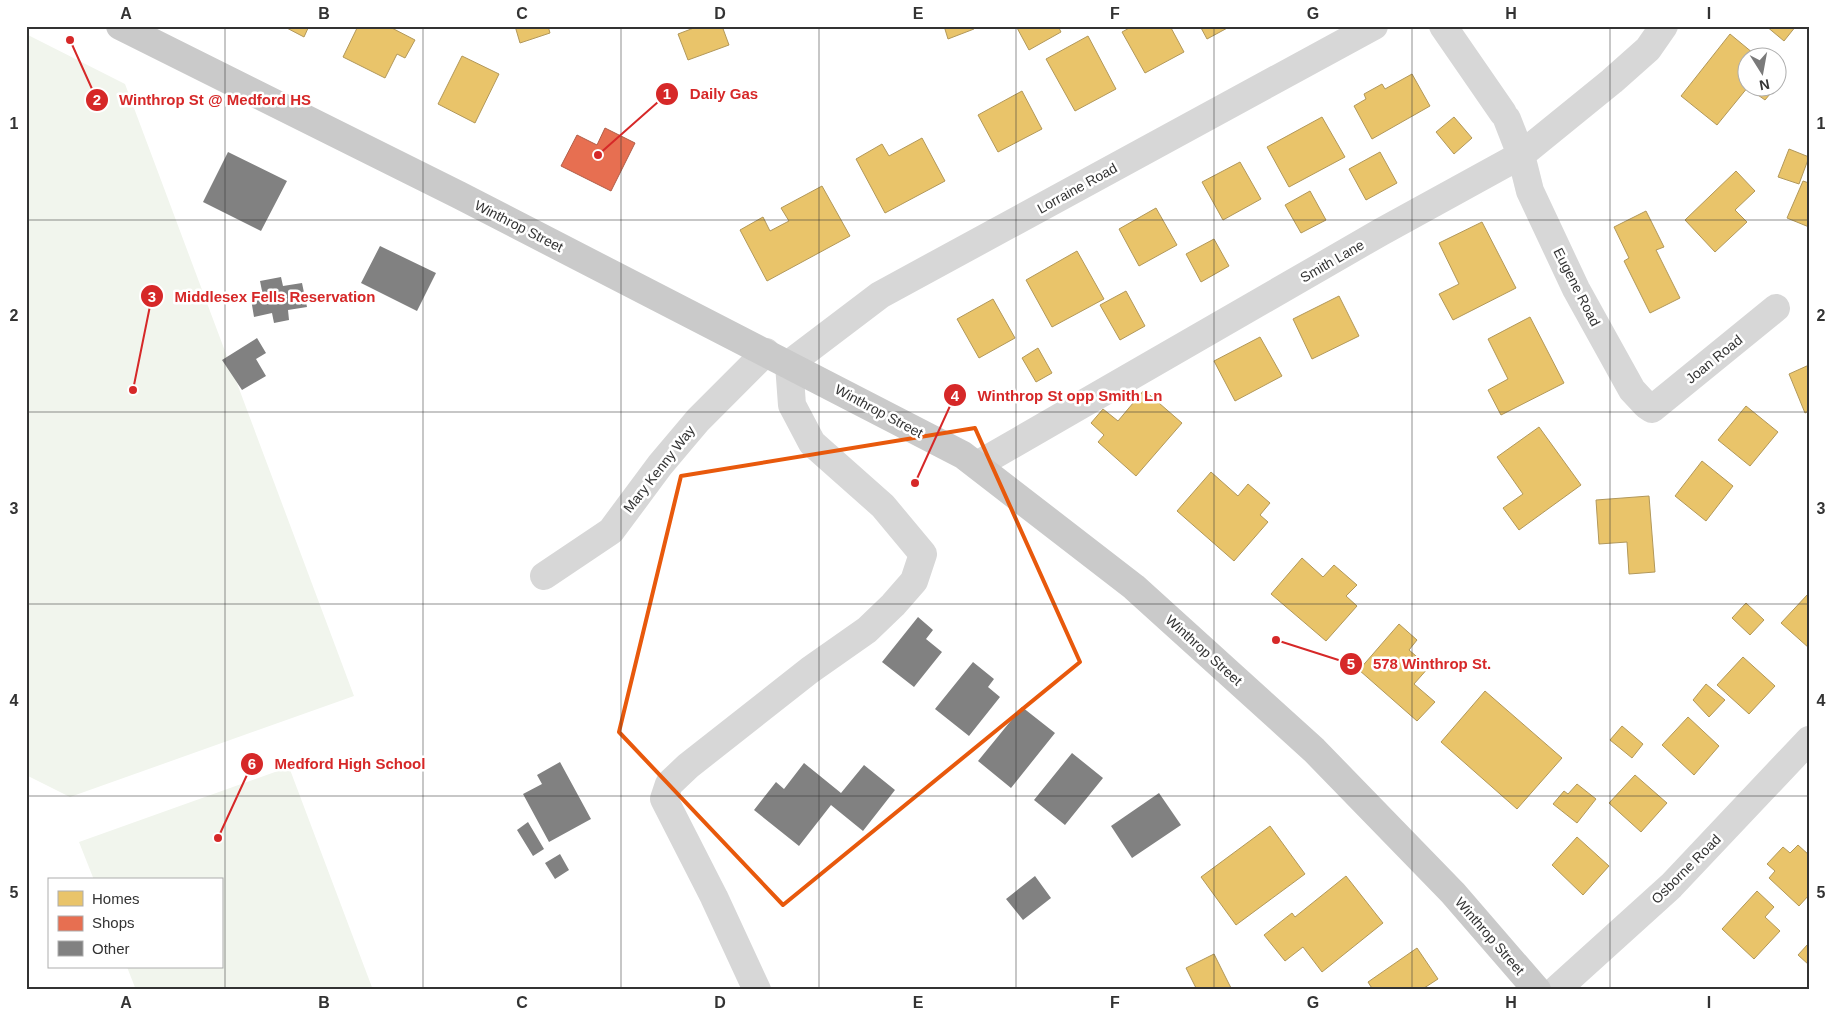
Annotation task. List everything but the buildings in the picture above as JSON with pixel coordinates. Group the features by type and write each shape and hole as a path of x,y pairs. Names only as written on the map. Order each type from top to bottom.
{"main road":[{"name":"Winthrop Street","path":"124,27 459,195 963,455 1134,587 1314,750 1453,893 1537,990"}],"street":[{"name":"Lorraine Road","path":"778,358 880,295 1374,26"},
{"path":"1443,26 1505,116 1521,155"},
{"name":"Smith Lane","path":"977,466 1381,232 1521,155 1620,74 1648,48 1664,26"},
{"name":"Eugene Road","path":"1521,155 1530,191 1576,289 1632,390 1652,409"},
{"name":"Joan Road","path":"1652,409 1776,308"},
{"name":"Mary Kenny Way","path":"544,576 611,531 660,465 698,420 778,358"},
{"path":"758,990 714,897 664,799 669,784 688,766 810,670 867,630 914,581 923,554 883,506 812,443 792,405 778,358"},
{"name":"Osborne Road","path":"1556,990 1671,886 1809,740"}],"highlighted area":[{"path":"975,428 1080,662 783,905 619,732 681,476"}],"shaded area":[{"path":"26,34 125,84 354,696 70,797 26,775"},
{"path":"289,767 373,990 136,990 127,968 222,968 222,878 93,878 79,842"}],"place":[{"name":"Winthrop St @ Medford HS","path":"70,40"},
{"name":"Daily Gas","path":"598,155"},
{"name":"Middlesex Fells Reservation","path":"133,390"},
{"name":"Winthrop St opp Smith Ln","path":"915,483"},
{"name":"578 Winthrop St.","path":"1276,640"},
{"name":"Medford High School","path":"218,838"}]}
